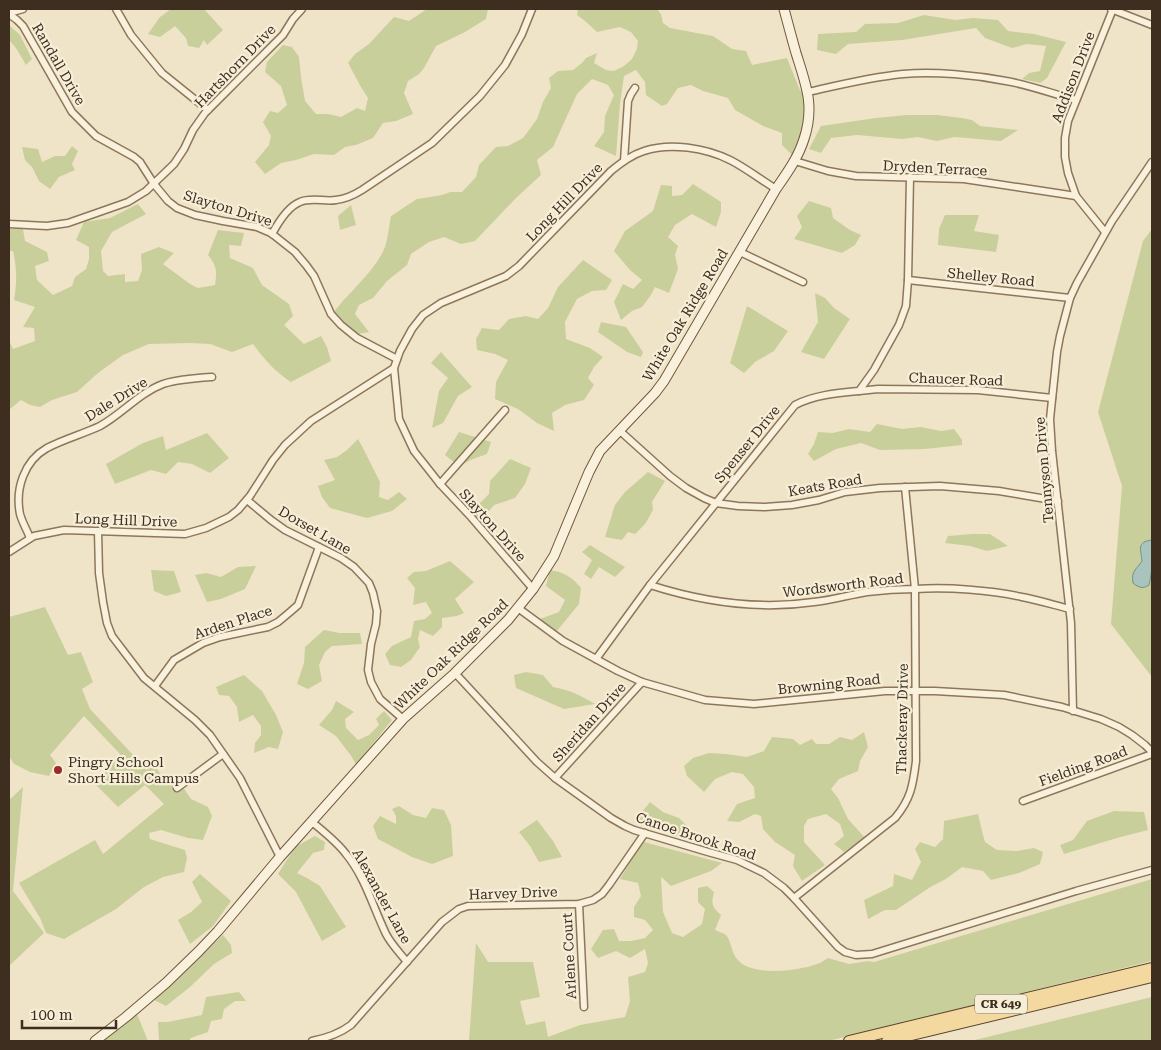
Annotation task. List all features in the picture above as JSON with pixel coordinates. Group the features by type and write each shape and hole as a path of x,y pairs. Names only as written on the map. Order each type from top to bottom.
{"main road":[{"name":"CR 649","path":"849,1041 1152,968"},
{"name":"CR 649","path":"887,1041 1152,977"}],"street":[{"path":"9,14 22,9"},
{"path":"116,9 131,35 162,73 208,110"},
{"name":"Hartshorn Drive","path":"9,224 46,226 68,223 128,202 146,191 174,164 184,150 193,130 208,110 283,35 296,12 302,9"},
{"path":"272,234 279,221 299,202 305,200 336,200 352,196 432,143 480,96 505,64 522,34 532,9"},
{"name":"White Oak Ridge Road","path":"94,1041 126,1017 200,951 280,856 403,720 497,632 533,589 554,556 589,472 600,451 664,381 795,161 807,129 810,103 784,9"},
{"path":"1112,9 1152,25"},
{"name":"Addison Drive","path":"1106,232 1076,196 1068,173 1064,138 1068,121 1112,9"},
{"name":"Randall Drive","path":"9,14 23,26 72,112 96,136 140,162 154,184"},
{"path":"808,92 876,78 904,74 938,73 1007,81 1076,100"},
{"path":"624,160 628,101 635,88"},
{"name":"Long Hill Drive","path":"9,552 34,536 64,530 186,534 206,528 229,517 247,500 285,445 311,421 394,368 400,351 412,329 423,316 441,303 506,276 520,266 611,171 624,160 644,151 664,146 714,152 732,160 776,190"},
{"name":"Dryden Terrace","path":"795,161 842,174 872,177 964,179 1076,196"},
{"name":"Tennyson Drive","path":"1073,710 1070,609 1050,419 1055,365 1070,298 1106,232 1152,162"},
{"path":"859,391 874,370 899,325 906,306 910,178"},
{"name":"Slayton Drive","path":"154,184 168,201 177,208 195,215 257,227 272,234 296,252 306,265 314,276 331,314 341,325 357,338 397,359"},
{"path":"740,252 803,282"},
{"name":"Shelley Road","path":"908,280 1070,298"},
{"name":"Slayton Drive","path":"394,368 400,419 414,451 440,484 533,589"},
{"name":"Dale Drive","path":"30,538 20,516 18,495 25,470 38,454 48,447 101,425 142,396 164,384 178,380 212,377"},
{"name":"Chaucer Road","path":"859,391 878,389 978,390 1052,398"},
{"name":"Spenser Drive","path":"596,659 650,585 795,404 818,396 859,391"},
{"path":"440,484 505,410"},
{"name":"Keats Road","path":"620,431 670,476 686,488 716,503 747,506 783,505 819,500 845,492 880,488 940,486 999,491 1058,502"},
{"name":"Thackeray Drive","path":"794,898 896,818 910,796 916,761 915,589 905,487"},
{"name":"Dorset Lane","path":"247,500 285,530 341,558 369,583 377,611 368,670 371,682 380,699 403,720"},
{"path":"98,531 103,602 112,636 144,678 195,720 210,735 240,778 280,856"},
{"name":"Arden Place","path":"155,686 174,660 203,642 268,627 278,622 290,612 298,605 319,547"},
{"name":"Wordsworth Road","path":"650,585 704,600 741,604 778,605 814,602 868,592 915,589 970,590 1020,597 1070,609"},
{"name":"Browning Road","path":"518,608 556,637 642,682 704,700 754,704 885,691 935,691 1004,695 1073,710 1101,719 1119,727 1145,745 1152,753"},
{"name":"Canoe Brook Road","path":"455,673 523,749 555,778 612,818 634,830 753,866 784,888 838,948 852,954 864,955 1152,870"},
{"name":"Sheridan Drive","path":"555,778 642,682"},
{"name":"Fielding Road","path":"1023,801 1152,753"},
{"path":"177,788 223,754"},
{"name":"Alexander Lane","path":"312,822 348,855 371,897 387,935 407,962"},
{"name":"Harvey Drive","path":"312,1041 328,1037 352,1026 442,922 459,909 468,906 579,904 593,900 609,886 644,833"},
{"name":"Arlene Court","path":"579,904 584,1006"}],"green space":[{"path":"171,9 204,9 223,30 207,45 204,40 199,48 188,46 186,38 175,26 160,37 148,34 160,17"},
{"path":"427,9 488,9 486,19 436,46 424,68 419,74 408,81 404,93 413,114 396,121 383,123 373,138 345,147 334,155 314,154 281,163 265,174 255,162 269,145 271,136 263,122 270,111 278,113 287,105 281,86 265,72 267,62 283,45 292,47 299,57 305,101 316,114 341,117 357,108 365,111 368,98 348,63 394,17 409,21"},
{"path":"578,9 657,9 661,14 663,23 670,28 713,36 732,49 746,51 752,65 787,58 807,102 801,134 792,155 782,145 782,133 763,126 735,110 728,98 703,91 691,85 678,88 667,104 662,106 646,95 645,82 636,70 624,76 616,156 594,146 604,132 605,116 614,95 608,85 592,79 577,94 553,147 537,160 541,175 475,241 461,244 444,237 429,242 411,254 407,265 387,281 373,298 359,305 355,314 369,332 358,334 333,313 369,273 381,256 386,243 391,216 417,199 450,192 462,192 476,177 479,165 496,147 508,146 523,138 537,119 543,102 551,88 549,78 558,71 573,70 586,58 597,53 594,63 606,70 614,71 632,59 637,49 638,41 631,32 620,27 597,32 577,15"},
{"path":"924,15 955,20 973,18 998,20 1008,31 1034,34 1066,42 1047,78 1040,83 1022,79 1029,73 1040,71 1046,46 1027,44 1012,48 985,38 976,28 902,40 848,44 836,54 817,50 818,34 856,32 865,24 898,23"},
{"path":"9,25 20,35 32,59 26,65 9,40"},
{"path":"907,115 937,115 962,118 972,120 980,126 1018,130 1001,141 954,137 937,141 918,137 902,139 857,135 831,138 821,153 809,149 821,126"},
{"path":"72,146 78,151 72,164 75,170 59,177 50,189 39,181 32,167 25,160 22,147 38,149 42,162 55,156 65,156"},
{"path":"693,184 721,202 721,212 716,227 692,214 675,225 668,237 678,246 675,255 678,269 669,293 655,287 642,307 632,311 621,320 614,302 623,284 633,289 642,280 630,270 614,251 625,231 653,211 661,185 672,186 672,196 682,195"},
{"path":"809,201 831,208 833,218 861,235 855,245 842,253 794,239 802,227 797,216"},
{"path":"138,204 146,214 112,232 101,251 103,271 108,276 125,274 125,282 138,281 142,270 141,254 159,247 174,253 163,264 190,284 198,288 215,285 216,269 208,255 218,230 244,233 241,246 229,245 230,258 253,268 262,285 289,304 293,316 284,325 304,344 321,336 331,361 291,382 270,365 253,344 232,352 210,344 149,344 123,355 98,373 77,392 52,400 40,407 30,405 21,400 10,409 9,415 9,340 13,349 35,341 34,328 23,327 35,307 14,300 16,270 13,251 9,251 9,229 23,229 25,241 47,252 49,261 35,266 37,280 53,295 72,286 75,277 86,269 89,259 89,247 76,240 84,222 110,218"},
{"path":"351,205 356,225 340,230 338,216"},
{"path":"945,215 979,215 974,231 999,235 996,252 938,245 939,229"},
{"path":"1152,229 1152,677 1111,624 1122,486 1098,412 1143,241"},
{"path":"583,260 612,280 606,290 592,291 577,299 565,322 566,339 590,348 603,357 594,367 588,378 594,385 584,400 565,405 552,413 554,431 537,423 518,409 495,399 496,382 508,360 495,354 477,350 476,339 482,328 499,330 509,319 526,316 538,319 548,308 558,287"},
{"path":"815,293 825,298 834,308 850,319 824,359 801,352 818,322"},
{"path":"747,306 788,331 774,351 755,362 744,373 730,363"},
{"path":"601,322 626,327 643,352 641,357 627,352 598,332"},
{"path":"441,352 472,387 458,396 443,423 432,428 439,391 448,378 431,363"},
{"path":"877,424 902,429 921,427 941,431 954,429 962,440 962,445 925,449 880,450 861,443 836,449 814,461 808,454 818,432 833,433 849,429 870,432"},
{"path":"459,432 491,442 487,454 459,466 445,455"},
{"path":"207,433 229,458 210,473 192,464 178,462 166,474 151,470 115,484 106,464 143,443 163,436 166,450"},
{"path":"358,439 380,482 379,497 388,500 399,492 407,499 392,511 367,518 330,508 322,497 318,486 335,480 324,460 337,457"},
{"path":"510,459 531,468 525,484 515,498 494,505 480,522 473,510 489,494 490,481"},
{"path":"648,472 665,481 652,502 653,510 645,524 635,534 628,532 622,540 605,537 615,505 625,492"},
{"path":"990,534 1008,546 987,551 970,546 945,543 948,536"},
{"path":"590,545 625,567 615,577 599,567 591,579 584,574 592,560 582,552"},
{"path":"450,561 474,582 455,599 464,613 442,618 442,627 433,636 420,630 418,639 420,647 411,660 401,667 390,665 385,654 392,646 411,637 414,621 425,619 432,613 426,602 413,605 415,588 407,578 414,572 426,571"},
{"path":"256,566 245,589 221,599 207,602 195,575 206,573 221,577 238,567"},
{"path":"151,570 174,571 181,592 166,596 154,591"},
{"path":"550,570 567,576 581,588 579,604 556,632 537,620 559,612 565,600 546,586"},
{"path":"45,607 68,655 81,652 93,682 82,689 90,709 137,759 151,764 161,775 176,777 191,799 208,807 212,816 203,840 188,838 161,830 149,833 150,839 185,850 187,858 184,872 163,877 144,887 116,909 64,939 46,933 40,918 19,883 95,840 103,854 164,804 145,785 118,807 96,785 120,754 84,716 50,755 56,763 49,776 30,772 14,764 9,756 9,617"},
{"path":"324,630 340,633 360,633 362,644 332,646 325,652 319,665 322,681 308,689 297,684 304,663 305,647"},
{"path":"526,672 543,675 553,687 575,693 595,704 564,709 516,688 514,675"},
{"path":"244,675 262,691 276,715 283,732 278,749 269,747 254,753 255,743 261,735 261,726 253,715 239,722 237,707 229,696 219,695 216,687"},
{"path":"336,701 354,712 345,719 346,728 358,740 369,735 379,725 376,719 384,711 392,720 356,765 336,736 319,725 332,710"},
{"path":"864,732 868,747 860,761 858,771 839,779 831,789 838,798 848,819 865,838 844,852 834,844 844,836 840,824 826,814 808,819 804,826 804,842 825,865 802,881 793,866 795,855 775,842 763,829 761,816 755,814 739,822 727,821 737,804 755,798 754,787 743,774 732,772 715,779 704,792 687,776 684,766 693,758 709,753 747,757 764,751 772,737 793,739 800,745 812,739 816,744 829,744 840,737 852,740"},
{"path":"23,787 13,891 44,933 9,966 9,800"},
{"path":"650,802 663,812 679,818 702,844 634,822"},
{"path":"399,806 413,815 426,818 432,808 444,810 451,825 453,856 432,864 412,857 378,839 373,826 380,816 396,824 396,816 392,809"},
{"path":"1114,811 1144,812 1148,830 1064,854 1060,845 1073,840 1087,821"},
{"path":"978,814 985,842 997,850 1017,851 1034,848 1043,852 1040,864 1019,873 991,880 983,871 962,867 896,910 885,910 868,919 864,900 893,886 894,874 912,880 921,862 915,849 920,842 935,847 943,839 944,821"},
{"path":"537,820 553,841 562,857 539,862 519,832"},
{"path":"315,836 325,842 324,850 313,853 297,873 320,886 346,927 322,941 296,892 278,874 295,847"},
{"path":"644,842 722,863 711,871 671,886 661,877 663,912 672,933 683,937 702,924 705,909 698,902 698,888 707,886 714,892 713,905 721,915 715,930 726,935 738,960 754,969 776,971 799,969 818,964 828,958 849,964 874,962 1152,879 1152,961 828,1041 469,1041 476,943 488,962 533,962 540,997 520,1001 526,1025 545,1021 548,1037 580,1025 625,1017 630,1001 628,977 645,972 648,963 645,949 630,958 616,951 598,958 591,949 603,930 614,929 619,941 631,941 645,938 653,930 645,920 634,917 634,907 641,896 638,883 620,879"},
{"path":"200,874 231,901 213,926 190,944 178,920 202,902 192,882"},
{"path":"223,935 231,945 232,953 214,964 190,987 166,1006 152,999 185,971"},
{"path":"239,992 246,1001 235,1001 224,1009 222,1019 211,1021 208,1032 191,1038 189,1041 159,1041 158,1022 168,1022 202,1015 206,997"},
{"path":"1152,997 1152,1041 971,1041"},
{"path":"137,1014 148,1041 101,1041"}],"water":[{"path":"1152,540 1152,568 1149,585 1145,587 1137,586 1133,583 1133,576 1134,571 1142,561 1141,547 1144,542"}],"place":[{"name":"Pingry School Short Hills Campus","path":"58,770"}]}
